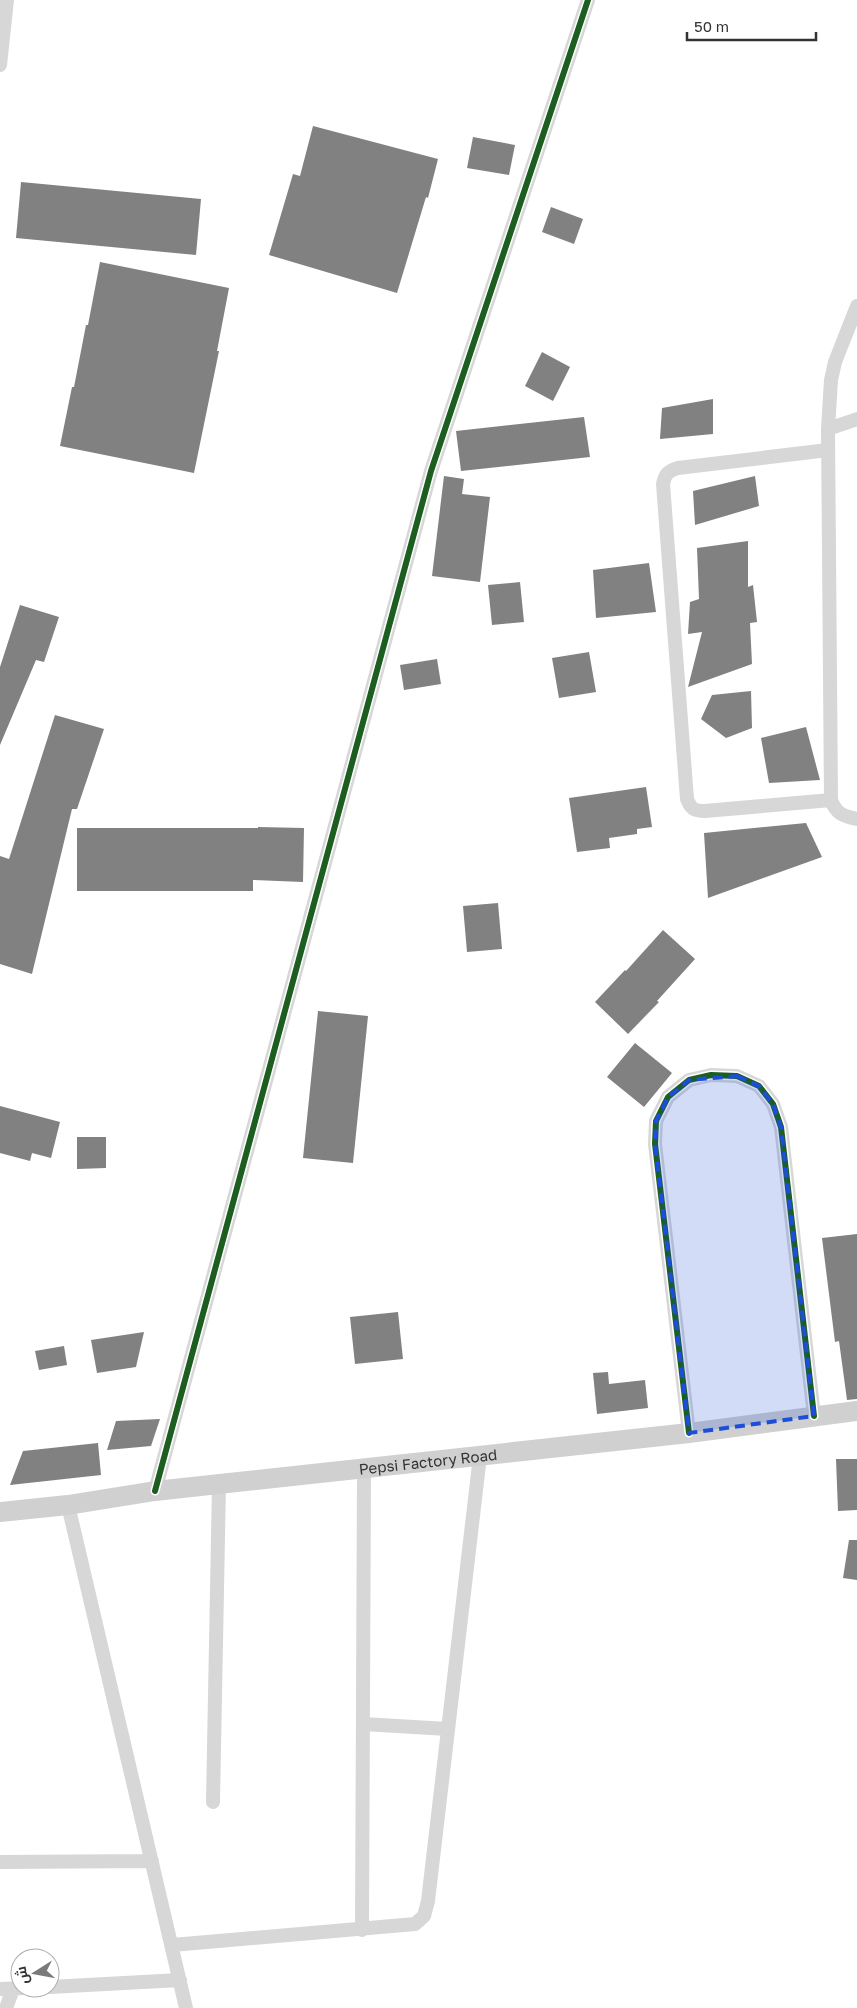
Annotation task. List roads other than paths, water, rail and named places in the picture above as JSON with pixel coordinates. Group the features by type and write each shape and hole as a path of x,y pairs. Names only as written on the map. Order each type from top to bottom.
{"main road":[{"name":"Pepsi Factory Road","path":"0,1512 68,1505 219,1484 689,1433 857,1411"}],"street":[{"path":"0,65 7,0"},
{"path":"155,1492 431,471 588,0"},
{"path":"857,306 830,380 828,429 831,800 835,811 844,817 857,819"},
{"path":"828,429 857,419"},
{"path":"828,450 678,468 665,474 663,484 687,799 690,807 697,811 704,811 831,800"},
{"path":"689,1433 654,1144 656,1120 668,1097 689,1080 711,1075 737,1076 759,1086 774,1104 781,1127 814,1416"},
{"path":"172,1945 416,1924 424,1916 428,1901 480,1456"},
{"path":"362,1930 364,1469"},
{"path":"213,1802 219,1484"},
{"path":"68,1505 186,2008"},
{"path":"363,1724 448,1728"},
{"path":"0,1862 152,1861"},
{"path":"60,1986 180,1980"}]}
